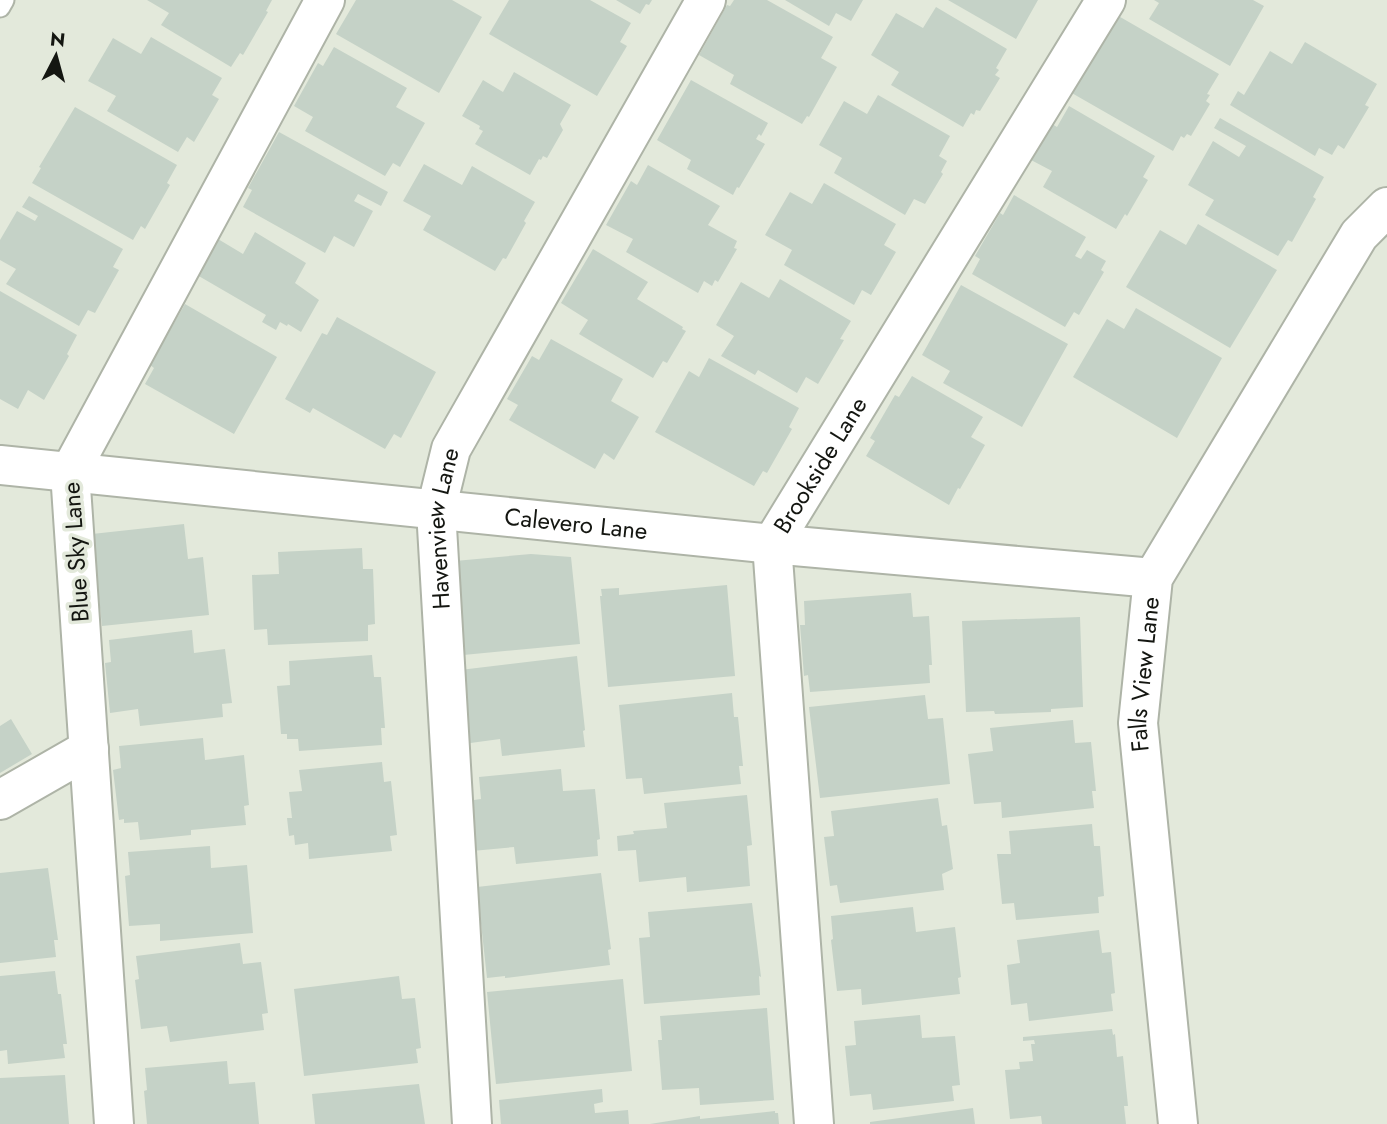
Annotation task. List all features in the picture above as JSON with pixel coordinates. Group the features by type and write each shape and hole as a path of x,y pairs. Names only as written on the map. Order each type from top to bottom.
{"street":[{"name":"Blue Sky Lane","path":"114,1124 70,472 325,0"},
{"name":"Havenview Lane","path":"472,1124 436,510 451,449 706,0"},
{"name":"Brookside Lane","path":"814,1124 772,544 1106,0"},
{"name":"Falls View Lane","path":"1178,1124 1138,723 1153,578 1359,235 1387,207"},
{"name":"Calevero Lane","path":"0,466 772,544 1153,578"},
{"path":"0,800 89,749"}],"lane":[{"path":"0,7 4,0"}],"building":[{"path":"147,0 272,0 243,55 240,53 231,67 161,25 169,13"},
{"path":"356,0 452,0 482,17 439,93 336,34"},
{"path":"509,0 590,0 631,23 620,42 627,46 597,96 489,34"},
{"path":"616,0 652,0 640,14"},
{"path":"734,0 767,0 833,37 821,58 837,67 809,117 807,116 802,124 730,84 734,75 699,55 727,5 730,6"},
{"path":"785,0 863,0 851,21 836,13 829,26"},
{"path":"948,0 1038,0 1016,39"},
{"path":"1154,0 1253,0 1264,6 1230,66 1149,19 1159,3"},
{"path":"936,7 1007,49 996,68 999,70 995,75 1000,78 980,111 976,110 974,115 971,113 963,127 891,85 899,72 871,55 896,13 923,28"},
{"path":"1115,14 1219,74 1207,94 1210,95 1206,101 1210,104 1191,136 1181,136 1173,151 1070,92"},
{"path":"151,37 222,78 212,95 219,99 194,142 187,137 178,152 107,111 116,96 88,81 113,38 141,54"},
{"path":"1305,42 1377,84 1365,105 1369,107 1344,149 1338,145 1332,155 1319,148 1315,156 1230,105 1238,91 1244,95 1270,51 1292,64"},
{"path":"334,47 407,88 396,107 425,123 400,167 393,163 385,176 305,131 313,117 294,106 318,63 323,66"},
{"path":"514,72 571,105 560,124 563,130 547,158 543,156 539,159 530,175 475,144 483,131 479,129 480,126 462,116 483,80 503,92"},
{"path":"691,80 768,123 761,136 759,134 756,139 765,144 733,195 687,169 691,160 657,140"},
{"path":"878,95 950,136 939,156 947,161 941,172 943,174 925,204 914,199 905,215 834,173 842,158 819,145 844,101 867,114"},
{"path":"1069,106 1155,156 1143,177 1148,180 1127,216 1125,214 1116,229 1043,187 1052,171 1031,160 1052,124 1057,127"},
{"path":"75,107 177,165 167,183 170,185 145,229 141,226 133,240 32,183"},
{"path":"1220,118 1324,177 1313,197 1316,199 1292,242 1288,240 1278,256 1205,215 1214,200 1188,185 1213,141 1239,157 1246,146 1214,128"},
{"path":"279,132 388,192 381,206 358,194 354,201 373,211 354,247 334,236 325,253 243,207 252,190 248,188"},
{"path":"424,164 462,185 472,166 535,202 506,259 503,258 495,271 423,230 431,216 403,201"},
{"path":"648,165 720,206 708,225 737,241 734,248 737,249 718,282 715,280 712,286 704,281 698,293 626,252 633,239 606,225 631,181 637,185"},
{"path":"824,183 896,224 884,245 896,252 871,295 862,290 854,305 784,265 792,250 765,235 790,192 812,204"},
{"path":"1014,195 1086,237 1075,256 1081,259 1087,250 1106,261 1101,270 1104,272 1079,315 1074,312 1065,327 972,274 980,259 975,256"},
{"path":"29,196 123,249 113,267 119,270 95,313 88,310 79,326 6,284 16,269 0,260 0,240 17,211 35,221 38,216 22,207"},
{"path":"1198,224 1277,270 1230,348 1126,287 1160,230 1186,245"},
{"path":"255,232 306,263 295,283 319,300 301,332 280,322 276,330 262,322 266,315 197,275 218,239 243,254"},
{"path":"593,249 648,282 637,299 686,331 667,363 663,361 653,378 579,334 588,320 561,303"},
{"path":"780,279 851,321 840,339 844,340 818,384 806,377 797,393 758,370 755,375 721,356 734,336 716,325 741,282 769,298"},
{"path":"961,285 1068,344 1022,427 943,383 950,371 922,355"},
{"path":"0,291 77,335 67,354 69,356 44,400 28,390 18,409 0,399"},
{"path":"185,304 277,357 234,434 145,384 154,368 150,365"},
{"path":"1136,308 1222,358 1177,438 1073,377 1107,319 1124,329"},
{"path":"337,317 436,372 401,438 394,434 385,449 313,408 310,413 285,399 322,333 327,335"},
{"path":"551,339 623,379 611,401 639,417 614,460 604,453 595,469 509,420 518,405 507,399 532,356 539,360"},
{"path":"709,358 799,408 789,427 792,429 767,473 763,471 754,486 655,432 689,371 699,377"},
{"path":"912,376 983,417 971,437 985,445 949,505 866,456 875,441 870,438 895,395 899,397"},
{"path":"184,524 188,559 203,557 209,615 102,626 92,534"},
{"path":"362,548 363,569 373,569 375,624 368,625 368,641 268,645 267,629 254,630 252,575 279,574 278,552"},
{"path":"531,554 571,557 580,644 453,656 444,562"},
{"path":"727,585 735,676 608,687 601,589 619,588 619,595"},
{"path":"911,593 913,617 929,616 932,665 929,665 930,683 810,692 808,675 804,676 800,625 805,625 804,601"},
{"path":"1080,617 1083,707 1051,709 1051,712 966,712 962,621"},
{"path":"192,630 194,653 225,649 232,703 222,704 223,717 140,726 138,709 110,713 105,663 111,662 109,640"},
{"path":"372,655 374,677 381,677 385,728 381,728 382,745 299,751 298,739 287,739 287,734 281,734 277,686 290,685 289,661"},
{"path":"577,656 585,747 502,756 500,739 463,744 460,670"},
{"path":"732,693 734,717 738,717 743,766 739,766 741,784 644,794 642,778 626,779 619,705"},
{"path":"925,695 928,719 943,718 950,784 820,798 809,707"},
{"path":"11,719 32,754 0,773 0,726"},
{"path":"1073,720 1075,743 1091,742 1096,791 1092,791 1094,808 1002,818 1001,802 974,804 968,754 993,751 990,728"},
{"path":"203,738 205,760 244,755 249,805 244,806 246,825 191,830 191,835 140,840 138,822 124,823 124,819 119,820 113,770 121,768 119,746"},
{"path":"382,762 384,782 391,781 397,835 390,836 392,851 309,859 308,843 295,845 294,835 289,836 287,818 292,818 289,792 302,791 299,770"},
{"path":"561,769 563,791 595,789 600,839 597,840 598,856 516,864 514,847 472,851 467,801 481,799 479,777"},
{"path":"747,795 752,845 747,846 750,886 687,892 686,877 639,882 636,850 618,851 617,836 634,834 633,831 667,828 664,803"},
{"path":"938,798 942,826 947,825 953,869 942,874 944,890 840,903 837,885 830,886 824,837 834,836 831,811"},
{"path":"1092,824 1094,846 1100,846 1104,896 1098,897 1099,913 1016,920 1014,903 1002,904 997,854 1011,854 1009,831"},
{"path":"210,846 211,868 247,865 253,933 160,941 160,924 129,926 125,876 130,875 128,852"},
{"path":"48,868 58,940 54,940 56,957 0,963 0,873"},
{"path":"601,873 611,949 608,950 610,965 487,978 477,887"},
{"path":"752,903 761,977 759,976 760,995 644,1004 639,938 650,937 648,912"},
{"path":"913,907 916,932 955,927 961,977 958,978 960,994 862,1005 861,989 837,991 831,916"},
{"path":"1099,930 1102,953 1111,952 1115,993 1111,994 1113,1011 1029,1021 1027,1003 1011,1005 1007,965 1020,963 1017,940"},
{"path":"240,943 243,964 261,962 268,1013 262,1014 264,1030 170,1042 167,1026 141,1029 135,980 139,979 136,956"},
{"path":"55,971 58,994 61,994 67,1044 63,1044 65,1058 8,1064 7,1050 0,1051 0,976"},
{"path":"399,976 402,999 415,998 421,1048 416,1049 418,1063 304,1076 294,989"},
{"path":"623,979 632,1071 496,1084 487,992"},
{"path":"767,1008 774,1100 700,1105 699,1088 662,1090 658,1040 662,1040 660,1016"},
{"path":"920,1015 922,1038 955,1036 960,1085 952,1086 954,1101 873,1110 871,1094 850,1096 845,1046 856,1045 854,1021"},
{"path":"1112,1029 1117,1057 1123,1056 1128,1106 1124,1106 1126,1124 1042,1124 1041,1116 1010,1119 1005,1070 1020,1069 1019,1062 1033,1061 1031,1044 1035,1044 1034,1040 1023,1041 1023,1037"},
{"path":"227,1061 229,1084 255,1082 259,1124 147,1124 145,1068"},
{"path":"65,1075 69,1124 0,1124 0,1078"},
{"path":"419,1084 425,1124 315,1124 312,1094"},
{"path":"602,1089 603,1102 594,1104 595,1113 628,1110 629,1124 501,1124 499,1100"},
{"path":"973,1108 975,1124 870,1124 870,1122"},
{"path":"775,1111 778,1113 779,1124 650,1124 700,1116 700,1119"}]}
